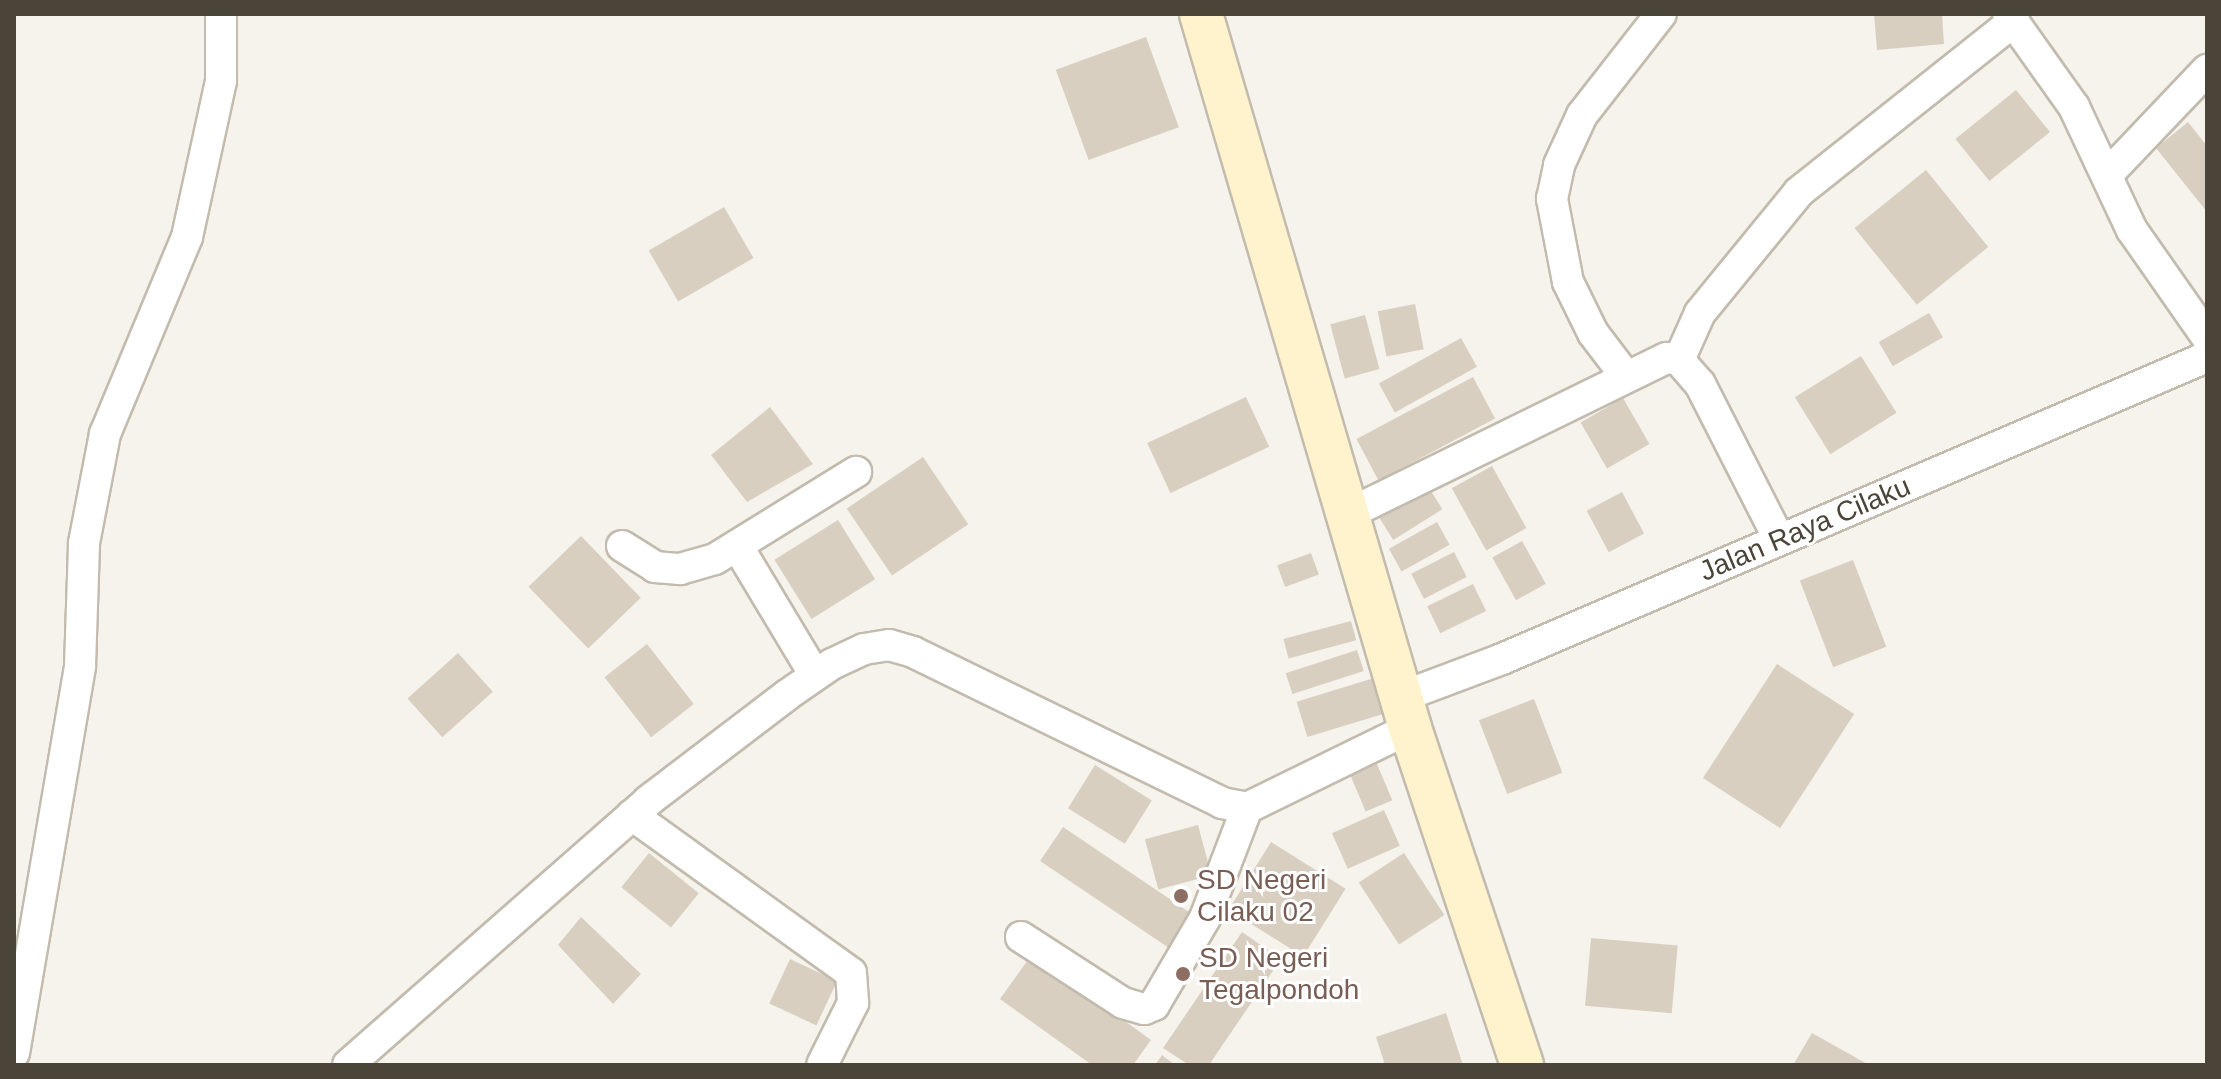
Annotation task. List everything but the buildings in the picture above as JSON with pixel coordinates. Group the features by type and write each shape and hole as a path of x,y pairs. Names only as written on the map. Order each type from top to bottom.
{"street":[{"path":"14,1053 80,666 84,543 105,434 187,237 221,81 221,14"},
{"path":"1201,14 1406,712 1522,1065"},
{"path":"1625,375 1593,333 1568,282 1552,199 1559,165 1582,115 1661,14"},
{"path":"1679,360 1700,313 1799,192 2011,18 2074,107 2132,230 2207,337"},
{"path":"2108,174 2207,70"},
{"name":"Jalan Raya Cilaku","path":"1247,808 1406,712 1502,659 2207,357"},
{"path":"1348,514 1653,361 1679,360"},
{"path":"1679,360 1700,384 1779,539"},
{"path":"622,546 655,567 680,569 738,547 856,472"},
{"path":"738,547 815,675"},
{"path":"348,1065 632,815 815,675 864,649 889,645 1222,803 1247,808 1205,918 1154,1005 1144,1009 1123,1003 1021,937"},
{"path":"632,815 851,973 853,1003 822,1065"}],"place":[{"name":"SD Negeri Cilaku 02","path":"1181,896"},
{"name":"SD Negeri Tegalpondoh","path":"1183,974"}]}
